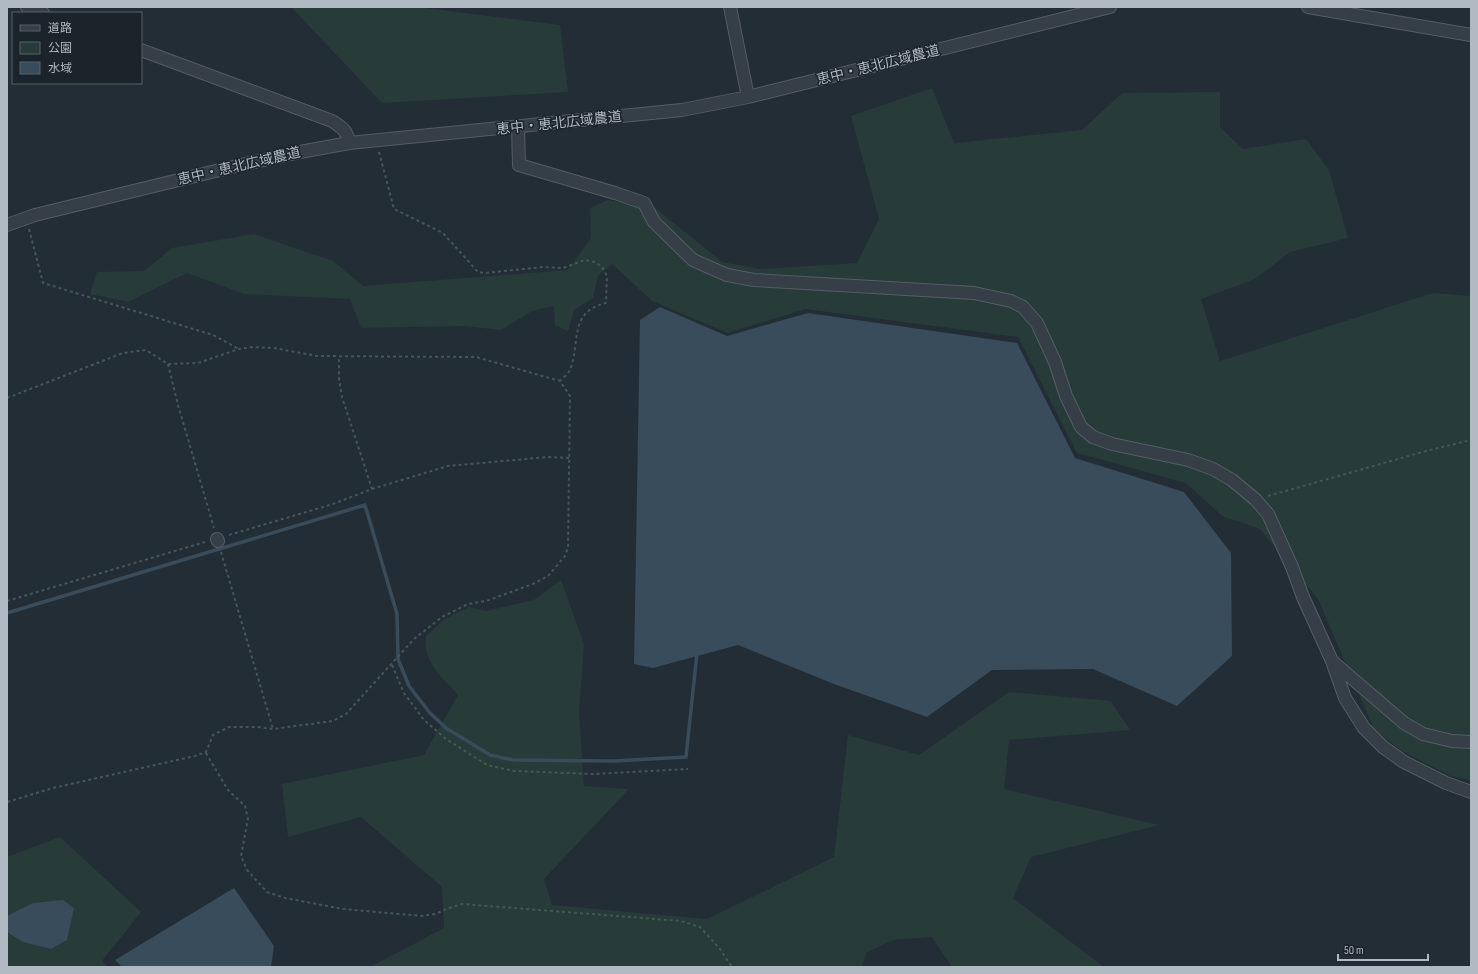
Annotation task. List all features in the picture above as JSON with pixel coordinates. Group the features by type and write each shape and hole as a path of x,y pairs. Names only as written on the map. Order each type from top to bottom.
{"street":[{"path":"27,7 40,12"},
{"path":"730,7 748,97"},
{"name":"恵中・恵北広域農道","path":"7,225 232,167 300,152 376,141 682,110 748,97 1110,7"},
{"path":"1308,7 1471,35"},
{"path":"142,50 332,121 345,130 349,136 349,144"},
{"path":"518,127 519,165 614,192 644,203 654,222 693,260 727,275 754,280 974,293 1011,301 1023,307 1036,323 1055,362 1066,396 1081,427 1093,437 1112,444 1188,460 1213,469 1232,480 1256,500 1268,514 1292,567 1303,598 1332,662 1345,698 1364,728 1383,747 1404,762 1446,783 1471,792"},
{"path":"1332,662 1404,723 1423,734 1452,741 1471,742"}],"path":[{"path":"376,141 394,209 443,233 478,272 485,273 544,267 563,268 585,260 595,262 602,267 607,276 606,304 598,305 589,310 581,319 570,371 560,381"},
{"path":"26,219 43,283 213,335 239,349"},
{"path":"7,398 123,353 146,350 168,364 198,363 239,349 253,347 274,348 317,356 476,357 560,381 570,396 568,547 565,556 548,576 533,584 486,601 468,604 442,617 414,639 346,714 333,721 273,729 258,727 229,727 214,735 206,752 195,756 53,788 7,802"},
{"path":"339,356 339,379 342,397 372,489"},
{"path":"168,364 178,405 217,540"},
{"path":"1256,500 1426,451 1471,440"},
{"path":"7,601 217,540 333,504 372,489 448,466 548,457 569,458"},
{"path":"222,557 273,729"},
{"path":"392,665 404,693 424,720 446,739 487,765 514,771 593,774 688,769"},
{"path":"206,752 228,790 245,806 248,820 241,856 246,870 267,892 285,898 343,909 422,916 435,914 462,904 681,921 700,927 720,949 732,967"}],"green space":[{"path":"291,7 418,7 560,25 568,92 382,103"},
{"path":"932,88 954,143 1082,130 1122,93 1220,92 1220,127 1243,149 1306,139 1329,170 1348,238 1290,252 1255,279 1201,299 1220,361 1433,293 1471,296 1471,780 1450,776 1400,750 1374,729 1318,599 1260,529 1222,516 1186,483 1077,453 1018,337 805,309 728,333 652,301 612,264 598,276 593,298 574,310 568,331 555,325 554,306 532,311 501,330 465,326 361,328 350,299 244,294 187,273 128,302 90,294 97,272 144,271 172,248 254,234 333,261 363,286 568,270 591,238 590,208 608,200 654,207 722,262 760,269 857,263 879,219 851,116"},
{"path":"561,580 584,644 579,712 584,786 629,789 544,879 552,905 707,919 834,857 848,735 919,755 1009,692 1111,701 1130,730 1009,740 1004,789 1159,825 1031,857 1013,898 1104,967 952,967 932,937 893,940 866,953 862,967 370,967 444,928 442,887 361,817 288,837 282,784 424,755 458,695 434,668 430,661 427,654 426,636 445,619 469,607 486,611 534,600"},
{"path":"60,837 141,912 102,961 107,967 7,967 7,857"}],"water":[{"path":"660,307 727,336 808,313 1017,343 1075,458 1184,492 1231,553 1232,656 1177,706 1093,669 992,670 927,717 834,684 738,645 653,668 634,664 640,320"},
{"path":"234,888 274,946 271,967 122,967 115,960"},
{"path":"63,900 74,908 67,940 51,949 23,942 7,932 7,916 33,903"}],"waterway":[{"path":"7,613 365,505 397,614 398,659 409,686 430,713 446,728 490,755 513,760 614,761 686,757 697,653"}]}
